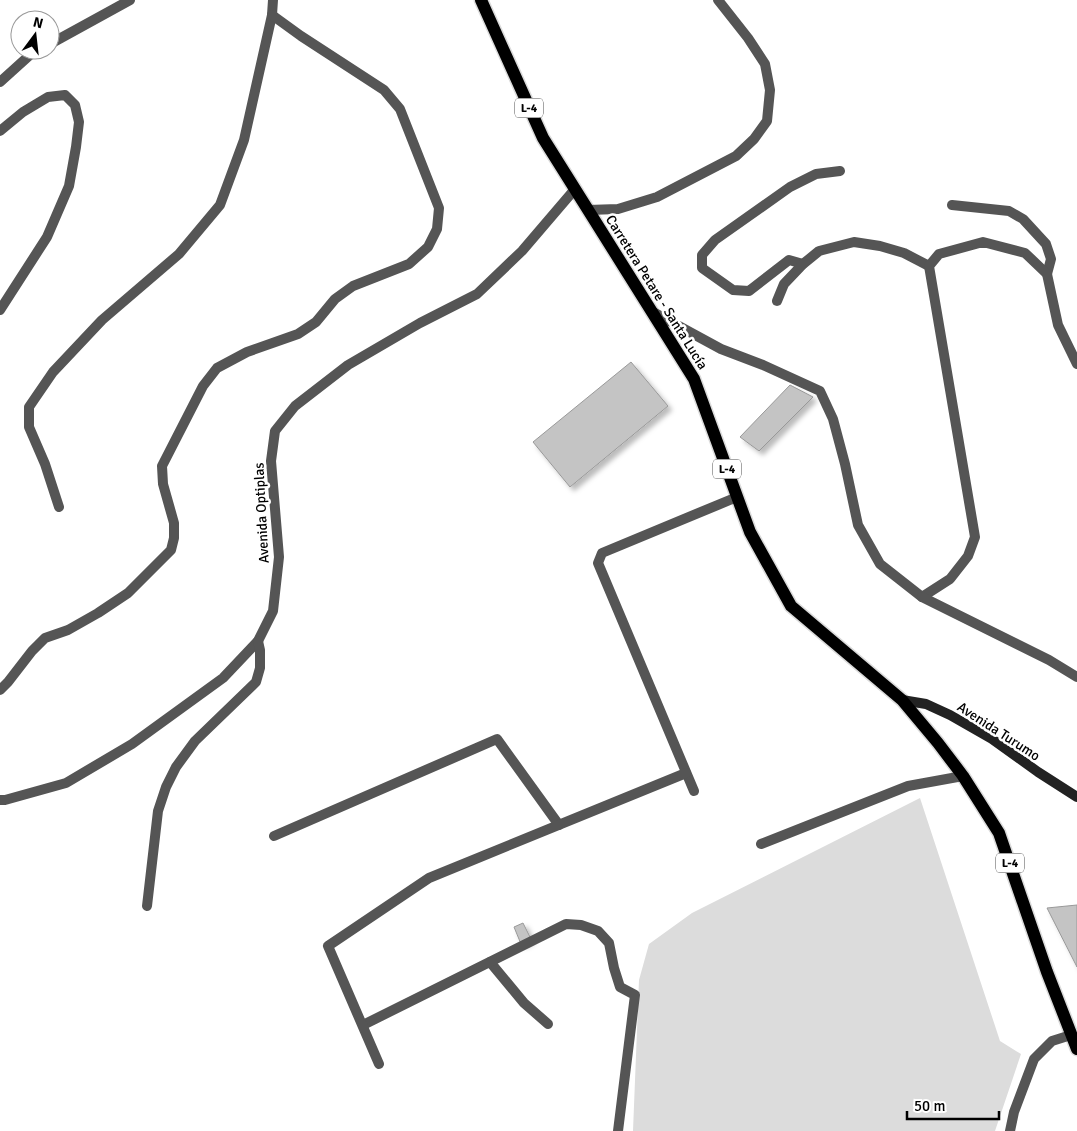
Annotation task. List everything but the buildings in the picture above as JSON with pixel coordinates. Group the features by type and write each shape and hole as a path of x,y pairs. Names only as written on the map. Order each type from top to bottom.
{"main road":[{"name":"Carretera Petare - Santa Lucía","path":"481,0 543,138 694,379 750,532 791,606 902,700 963,776 999,833 1047,972 1077,1049"}],"street":[{"path":"60,38 130,0"},
{"path":"59,508 45,464 29,427 29,407 53,372 102,320 179,254 220,206 244,140 272,15 273,0"},
{"path":"588,210 618,209 657,197 736,156 754,139 767,121 770,90 765,64 748,38 718,0"},
{"path":"0,690 45,638 68,630 83,622 128,593 171,550 174,538 174,523 163,484 162,466 203,386 217,368 247,352 298,334 316,322 335,299 353,286 409,264 428,247 437,230 439,208 400,109 384,90 272,15"},
{"path":"0,82 24,60"},
{"path":"0,131 23,112 48,97 65,95 75,105 78,122 76,147 69,186 47,237 0,310"},
{"path":"803,264 789,260 749,291 734,290 702,268 702,255 716,240 790,186 816,174 840,171"},
{"name":"Avenida Optiplas","path":"0,800 66,783 132,744 223,678 258,642 273,611 279,557 271,461 276,431 294,406 348,365 420,323 477,294 522,251 575,189"},
{"path":"952,205 1009,211 1023,218 1046,244 1050,259 1047,274 1058,325 1077,364"},
{"path":"777,301 784,284 803,264 819,251 854,242 880,246 904,253 929,266"},
{"path":"922,597 950,579 968,556 975,537 929,266 939,254 983,242 1025,253 1047,274"},
{"path":"651,310 721,349 763,365 820,391 833,419 858,525 880,564 922,597 1049,660 1077,677"},
{"path":"694,791 598,563 602,553 737,497"},
{"path":"147,906 158,811 166,787 176,767 195,741 256,682 260,668 258,642"},
{"name":"Avenida Turumo","path":"902,700 926,704 950,715 992,739 1077,797"},
{"path":"274,836 497,739 559,825"},
{"path":"379,1064 328,946 429,878 686,773"},
{"path":"761,844 908,786 963,776"},
{"path":"363,1025 566,924 581,925 598,932 609,943 620,987 635,995 618,1131"},
{"path":"490,962 524,1003 548,1024"},
{"path":"1010,1131 1014,1112 1034,1059 1052,1041 1071,1035"}],"shaded area":[{"path":"920,798 1000,1041 1021,1054 995,1131 633,1131 639,980 649,944 692,913"}]}
